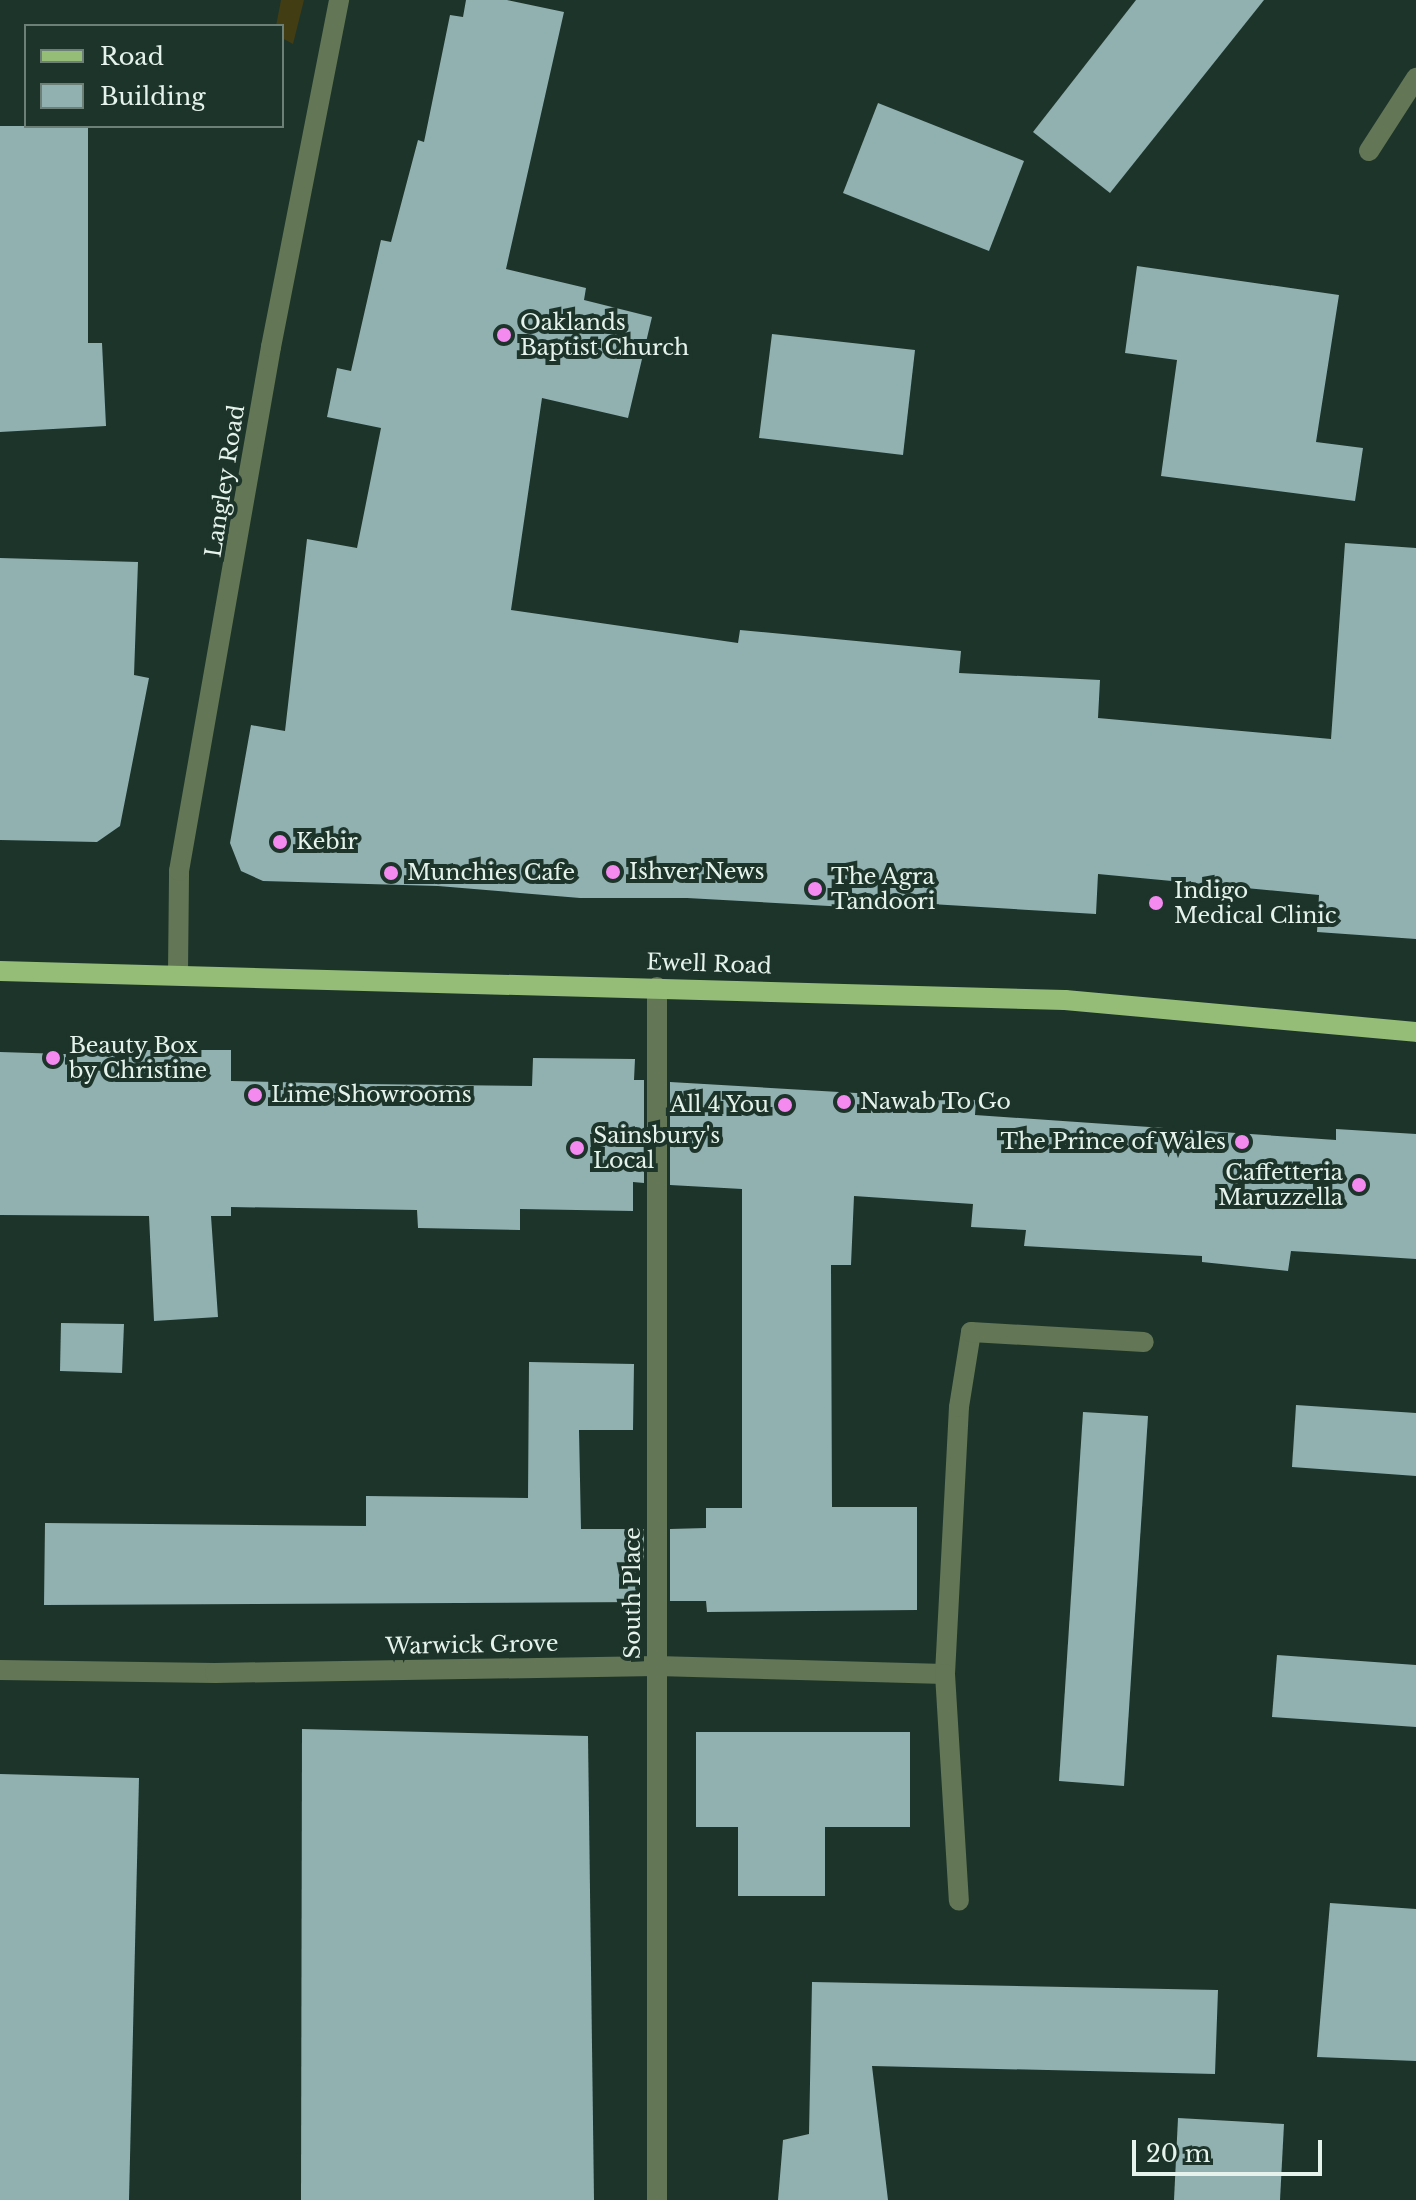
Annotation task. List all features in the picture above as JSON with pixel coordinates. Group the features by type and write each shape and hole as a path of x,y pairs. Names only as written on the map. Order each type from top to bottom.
{"main road":[{"name":"Ewell Road","path":"0,971 178,972 1065,1000 1416,1032"}],"street":[{"name":"Langley Road","path":"178,972 179,871 271,347 339,0"},
{"path":"1369,151 1416,78"},
{"name":"South Place","path":"657,987 657,2200"},
{"path":"959,1901 945,1674 959,1407 971,1332 1144,1342"},
{"name":"Warwick Grove","path":"0,1670 657,1666 945,1674"}],"shaded area":[{"path":"281,0 304,0 293,44 284,39 284,24 276,24"}],"building":[{"path":"466,0 507,0 564,12 506,269 586,288 584,300 652,317 628,418 542,398 511,610 738,643 740,630 961,651 959,673 1100,680 1098,718 1331,739 1345,543 1416,548 1416,939 1317,932 1319,895 1098,874 1096,914 848,899 847,907 687,898 580,898 438,886 263,881 241,871 230,843 251,725 285,731 307,539 357,548 381,428 327,417 337,368 351,371 381,240 391,242 418,140 424,142 450,15 463,17"},
{"path":"1136,0 1264,0 1110,193 1033,132"},
{"path":"878,103 1024,161 989,251 843,193"},
{"path":"0,126 88,128 88,343 102,343 106,426 0,432"},
{"path":"1137,266 1339,295 1316,442 1363,448 1355,501 1161,476 1177,360 1125,353"},
{"path":"772,334 915,350 903,455 759,438"},
{"path":"0,558 138,562 134,675 149,678 120,826 97,842 0,840"},
{"path":"96,1050 231,1050 231,1081 364,1084 532,1086 533,1058 635,1059 634,1080 644,1080 644,1183 633,1182 633,1211 520,1209 520,1230 418,1228 417,1210 231,1207 231,1216 211,1216 218,1317 154,1321 149,1216 0,1215 0,1052 96,1055"},
{"path":"670,1082 976,1100 975,1115 1336,1140 1336,1129 1416,1134 1416,1259 1291,1251 1288,1271 1202,1262 1202,1256 1024,1246 1026,1230 971,1227 973,1204 854,1196 851,1265 831,1265 832,1507 917,1507 917,1610 707,1612 706,1601 670,1601 670,1529 706,1528 706,1508 742,1508 742,1189 670,1185"},
{"path":"61,1323 124,1324 122,1373 60,1371"},
{"path":"529,1362 634,1364 633,1430 579,1430 581,1529 644,1529 644,1602 44,1605 45,1523 366,1526 366,1496 528,1498"},
{"path":"1296,1405 1416,1413 1416,1476 1292,1467"},
{"path":"1083,1412 1148,1416 1124,1786 1059,1781"},
{"path":"1277,1655 1416,1665 1416,1727 1272,1717"},
{"path":"302,1729 588,1736 594,2200 301,2200"},
{"path":"696,1732 910,1732 910,1827 825,1827 825,1896 738,1896 738,1827 696,1827"},
{"path":"0,1774 139,1778 129,2200 0,2200"},
{"path":"1330,1903 1416,1909 1416,2061 1317,2057"},
{"path":"812,1982 1218,1990 1215,2074 872,2066 888,2200 778,2200 783,2140 809,2134"},
{"path":"1178,2118 1284,2124 1280,2200 1174,2200"}],"place":[{"name":"Oaklands Baptist Church","path":"504,335"},
{"name":"Kebir","path":"280,842"},
{"name":"Ishver News","path":"613,872"},
{"name":"Munchies Cafe","path":"391,873"},
{"name":"The Agra Tandoori","path":"815,889"},
{"name":"Indigo Medical Clinic","path":"1156,903"},
{"name":"Beauty Box by Christine","path":"53,1058"},
{"name":"Lime Showrooms","path":"255,1095"},
{"name":"Nawab To Go","path":"844,1102"},
{"name":"All 4 You","path":"785,1105"},
{"name":"The Prince of Wales","path":"1242,1142"},
{"name":"Sainsbury's Local","path":"577,1148"},
{"name":"Caffetteria Maruzzella","path":"1359,1185"}]}
